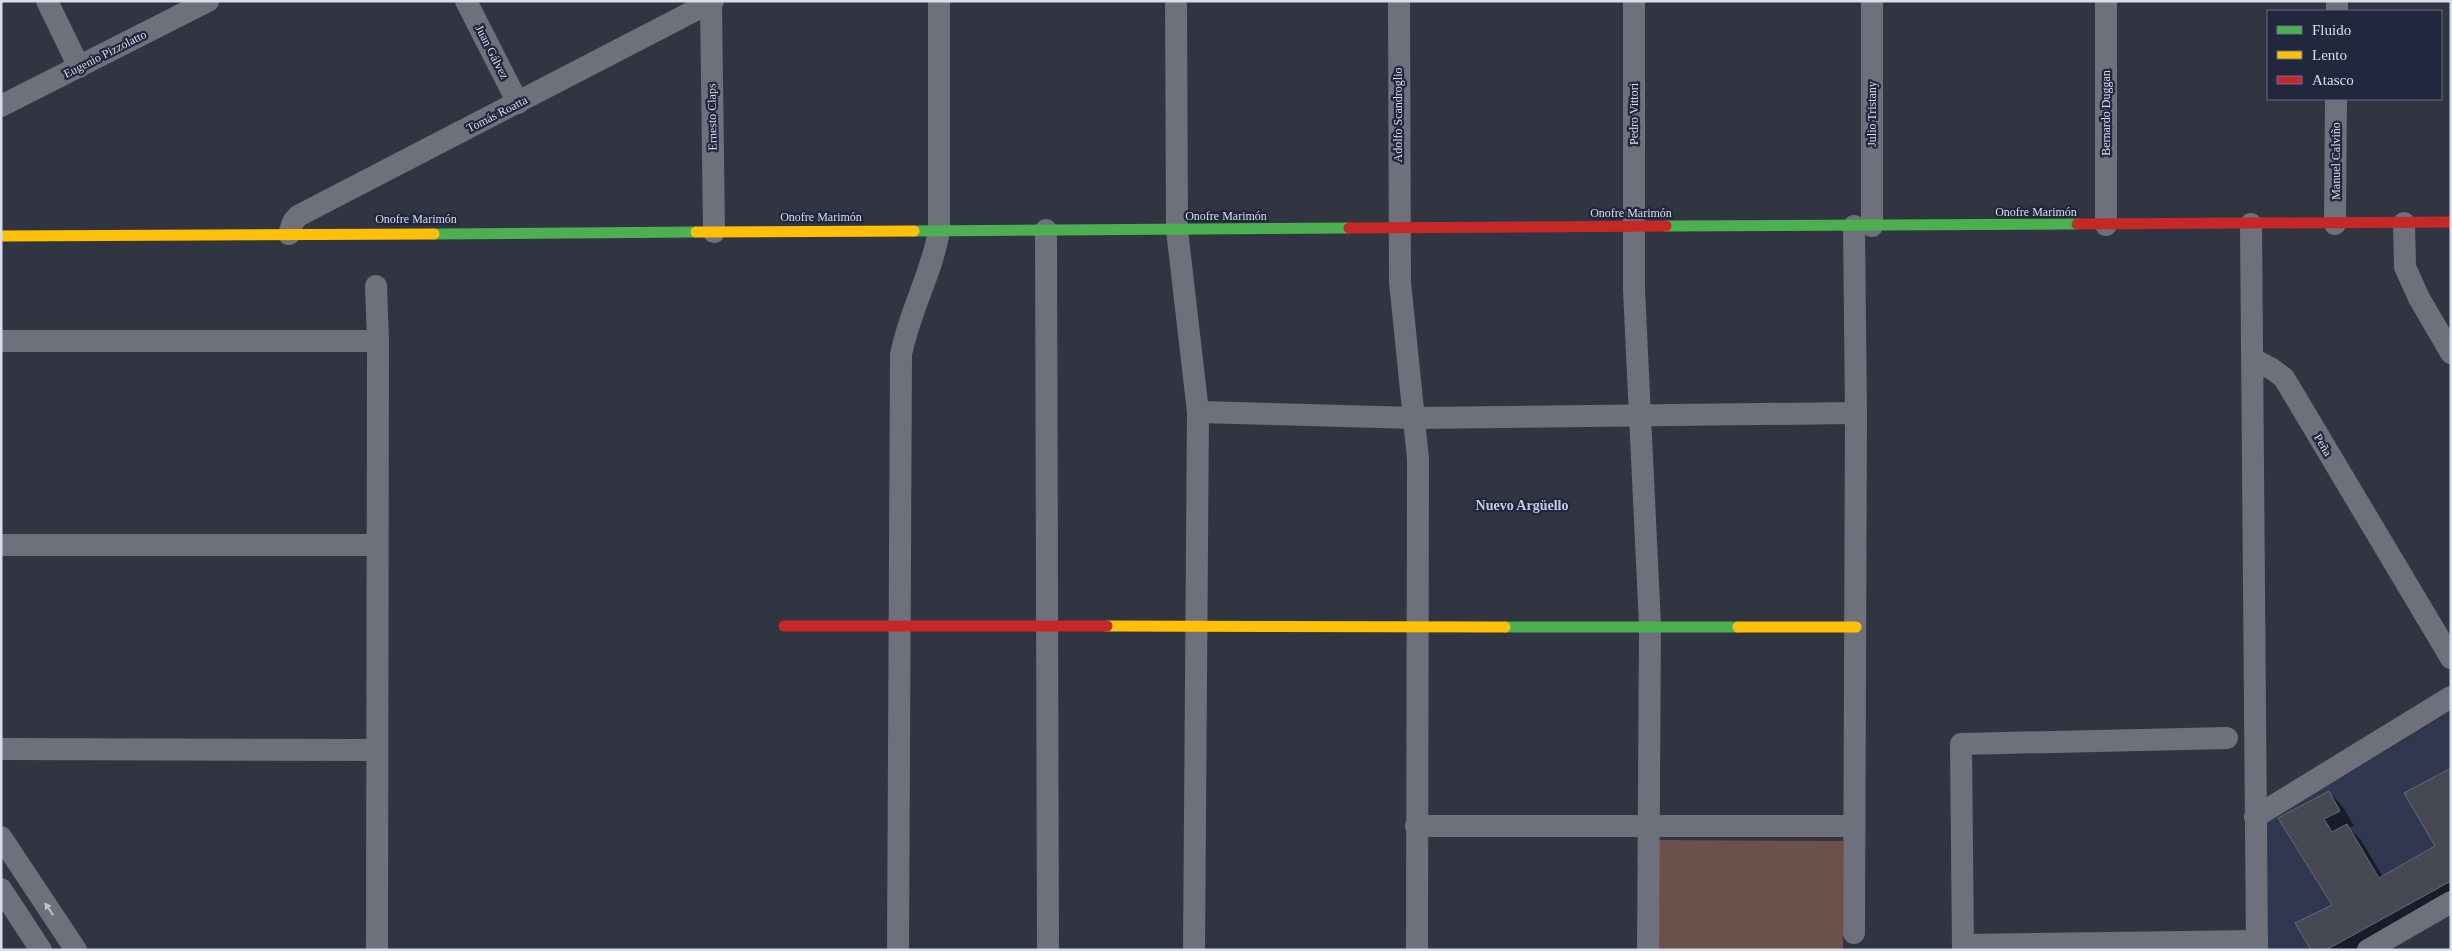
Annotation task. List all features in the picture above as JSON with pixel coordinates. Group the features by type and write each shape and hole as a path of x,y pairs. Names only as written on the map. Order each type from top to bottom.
{"street":[{"path":"47,1 79,67"},
{"name":"Eugenio Pizzolatto","path":"1,106 208,1"},
{"name":"Juan Gálvez","path":"466,1 518,103"},
{"path":"898,950 901,355 906,331 936,246 938,231 939,1"},
{"path":"1176,1 1178,230 1198,412 1198,626 1194,950"},
{"name":"Adolfo Scandroglio","path":"1399,1 1398,228 1400,282 1418,459 1417,950"},
{"name":"Pedro Vittori","path":"1634,1 1633,226 1650,625 1648,950"},
{"name":"Julio Tristany","path":"1854,932 1856,413 1872,1"},
{"name":"Bernardo Duggan","path":"2106,1 2106,225"},
{"name":"Tomás Roatta","path":"289,234 293,222 298,216 712,2"},
{"name":"Ernesto Claps","path":"712,2 714,232"},
{"name":"Manuel Calviño","path":"2336,100 2336,224"},
{"name":"Onofre Marimón","path":"1,236 2451,222"},
{"path":"2404,223 2405,267 2419,298 2451,353"},
{"path":"2227,738 1960,744 1963,948 2257,945 2251,224"},
{"path":"1046,230 1048,950"},
{"path":"376,286 378,341 377,950"},
{"path":"1,341 378,341"},
{"name":"Peña","path":"2253,359 2284,378 2451,658"},
{"path":"1198,412 1415,418 1856,413"},
{"path":"1,545 378,545"},
{"path":"784,626 1650,625 1856,627"},
{"path":"2255,817 2451,697"},
{"path":"1,750 377,750"},
{"path":"1416,826 1853,826"},
{"path":"1,837 76,950"},
{"path":"1,889 42,950"},
{"path":"2368,950 2451,902"}],"shaded area":[{"path":"2451,713 2451,888 2343,950 2261,950 2259,826"},
{"path":"1659,840 1843,841 1843,950 1658,950"}],"building":[{"path":"2451,768 2451,881 2326,950 2311,950 2295,923 2332,905 2278,818 2329,791 2340,811 2324,819 2332,832 2347,824 2379,878 2435,846 2404,793"}],"traffic: fast":[{"path":"1666,226 2077,224"},
{"path":"914,231 1349,228"},
{"path":"434,234 696,232"},
{"path":"1505,627 1738,627"}],"traffic: slow":[{"path":"696,232 914,231"},
{"path":"1,236 434,234"},
{"path":"1107,626 1505,627"},
{"path":"1738,627 1856,627"}],"traffic: jam":[{"path":"2077,224 2451,222"},
{"path":"1349,228 1666,226"},
{"path":"784,626 1107,626"}],"district":[{"name":"Nuevo Argüello","path":"1522,505"}]}
